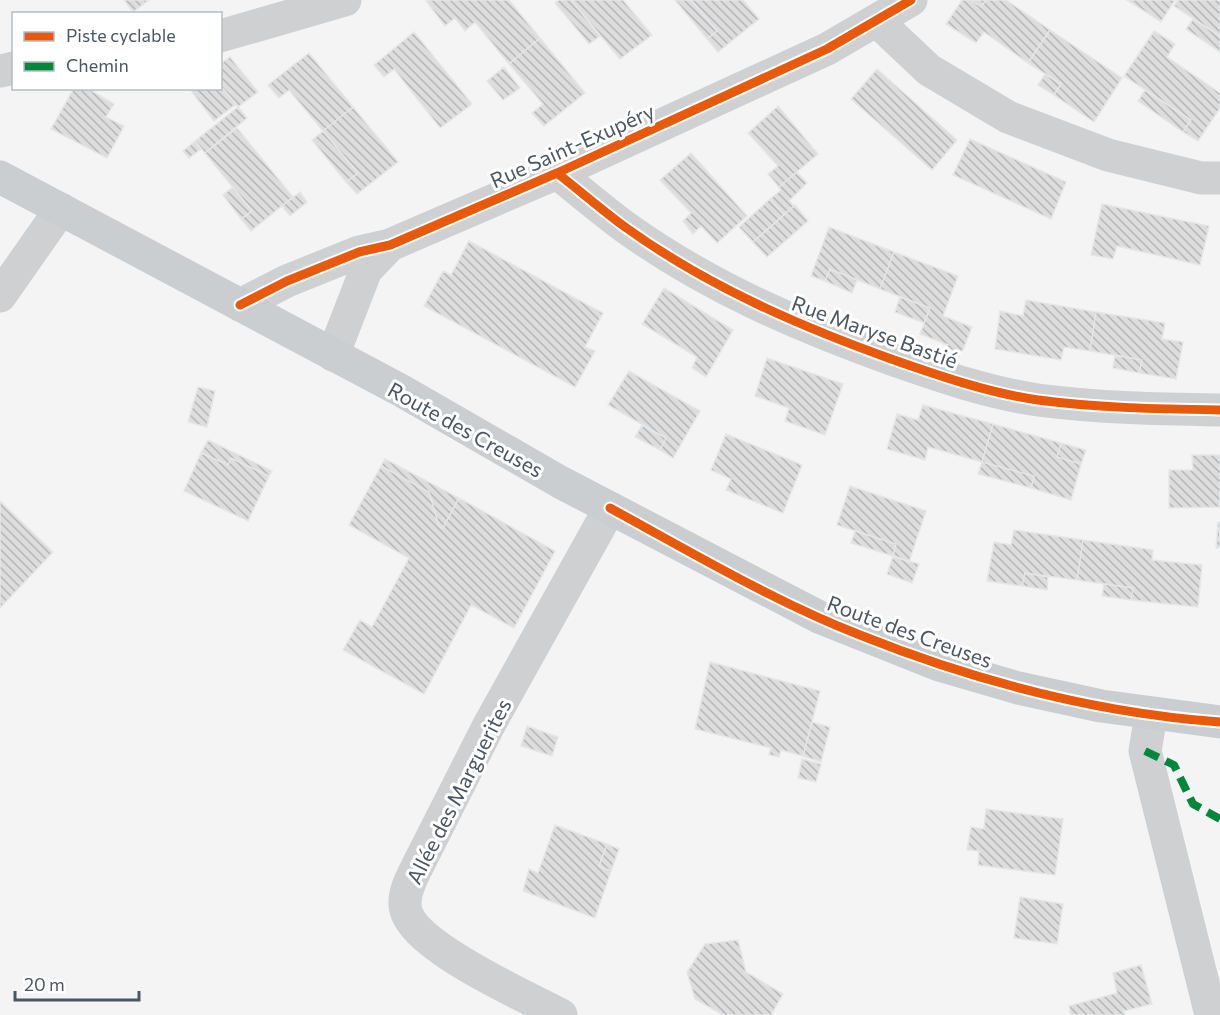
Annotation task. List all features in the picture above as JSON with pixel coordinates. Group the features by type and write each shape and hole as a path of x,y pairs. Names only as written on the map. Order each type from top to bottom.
{"main road":[{"name":"Route des Creuses","path":"0,177 333,355 610,508 794,605 859,635 939,665 1002,683 1151,715 1220,722"}],"street":[{"path":"222,35 345,0"},
{"name":"Rue Saint-Exupéry","path":"240,305 287,281 359,252 390,245 557,173 826,49 911,0"},
{"path":"877,21 929,70 1008,117 1108,155 1201,178 1219,177"},
{"name":"Rue Maryse Bastié","path":"557,173 626,228 698,273 756,305 840,341 975,386 1036,399 1119,408 1220,410"},
{"path":"0,296 61,209"},
{"name":"Rue Saint-Exupéry","path":"333,355 366,270 390,245"},
{"name":"Allée des Marguerites","path":"561,1015 439,949 410,921 405,905 408,886 489,725 610,508"},
{"path":"1151,715 1145,750 1211,1015"}],"building":[{"path":"124,0 149,0 133,12"},
{"path":"509,0 540,38 509,64 475,22 465,31 455,18 445,26 426,1"},
{"path":"559,0 571,0 600,36 589,44 555,3"},
{"path":"571,0 623,0 652,35 620,59"},
{"path":"675,0 691,0 717,31 707,39"},
{"path":"691,0 743,0 759,19 718,52 707,39 717,31"},
{"path":"962,0 971,0 981,7 986,0 1006,0 1050,30 1028,63 984,32 976,43 946,24"},
{"path":"971,0 986,0 981,7"},
{"path":"1127,0 1175,0 1161,22"},
{"path":"1178,0 1220,0 1220,36 1174,6"},
{"path":"1193,19 1220,36 1220,52 1186,29"},
{"path":"1050,30 1122,78 1094,122 1054,95 1061,84 1028,63"},
{"path":"1154,31 1175,44 1167,57 1220,93 1220,108 1198,141 1183,132 1191,120 1124,76"},
{"path":"414,32 472,104 440,128 394,69 384,77 374,65"},
{"path":"540,38 585,93 544,126 532,113 543,104 509,64"},
{"path":"309,53 353,107 323,131 289,90 279,98 268,85"},
{"path":"230,57 258,92 238,107 222,87 222,63"},
{"path":"504,67 520,88 503,100 487,81"},
{"path":"877,69 957,140 932,170 851,99"},
{"path":"1045,74 1061,84 1054,95 1038,85"},
{"path":"222,87 236,104 214,121 191,90 222,90"},
{"path":"73,90 90,90 114,104 106,117 124,126 107,158 51,129"},
{"path":"1145,90 1191,120 1183,132 1138,101"},
{"path":"778,106 818,154 779,187 768,174 778,166 748,133"},
{"path":"238,107 247,118 205,153 195,141"},
{"path":"353,107 398,162 357,194 346,182 358,173 323,131"},
{"path":"237,128 293,197 251,231 241,219 252,211 205,153"},
{"path":"323,131 358,173 346,182 312,140"},
{"path":"970,139 1066,182 1051,219 953,175"},
{"path":"195,141 201,149 189,158 183,151"},
{"path":"691,153 747,216 717,243 701,226 693,234 683,221 691,213 660,180"},
{"path":"797,172 807,183 789,201 794,206 784,215 770,199 781,190 779,187"},
{"path":"233,187 252,211 241,219 223,195"},
{"path":"300,192 307,202 290,216 282,206"},
{"path":"770,199 784,215 753,242 739,227"},
{"path":"1102,204 1209,226 1200,265 1117,246 1113,259 1091,255"},
{"path":"795,205 808,221 767,257 753,242"},
{"path":"829,227 894,252 880,289 830,269 825,281 811,276"},
{"path":"469,241 603,313 585,347 595,351 575,387 424,306 443,271 451,275"},
{"path":"894,252 958,276 943,316 972,327 963,350 959,353 947,348 948,345 920,334 930,308 880,289"},
{"path":"830,269 857,280 852,293 825,281"},
{"path":"664,288 733,330 706,377 692,368 697,357 642,324"},
{"path":"900,297 930,308 924,323 895,312"},
{"path":"1026,300 1096,312 1090,351 1064,347 1061,360 995,349 1000,311 1023,316"},
{"path":"1096,312 1165,323 1162,339 1183,342 1176,379 1139,373 1142,360 1090,351"},
{"path":"1115,355 1142,360 1139,373 1113,368"},
{"path":"767,358 843,384 825,435 785,421 789,408 755,396"},
{"path":"629,371 700,411 673,458 660,450 666,438 608,405"},
{"path":"198,387 215,391 207,427 188,422"},
{"path":"923,405 993,424 982,462 928,447 925,460 887,449 897,414 918,420"},
{"path":"993,424 1061,443 1057,457 1081,464 1071,500 1031,488 1034,476 982,462"},
{"path":"642,425 666,438 660,450 635,437"},
{"path":"726,434 802,465 783,513 726,490 731,479 711,470"},
{"path":"208,440 272,471 269,476 231,458 228,465 201,453"},
{"path":"1061,443 1086,450 1081,464 1057,457"},
{"path":"201,453 228,465 231,458 269,476 248,521 184,491"},
{"path":"1192,455 1220,455 1220,507 1169,508 1169,470 1193,470"},
{"path":"385,459 459,498 443,528 439,526 429,492 381,466"},
{"path":"982,462 1034,476 1031,488 978,474"},
{"path":"381,466 429,492 439,526 443,528 459,498 555,551 514,628 471,605 424,694 343,650 360,620 372,627 409,558 349,525"},
{"path":"850,486 926,511 909,562 893,556 896,544 837,525"},
{"path":"0,501 53,552 0,608"},
{"path":"1218,522 1220,522 1220,548 1216,548"},
{"path":"1014,530 1083,540 1077,580 1025,573 1022,586 987,581 994,542 1011,545"},
{"path":"855,531 896,544 893,556 851,543"},
{"path":"1083,540 1153,550 1152,560 1202,565 1198,607 1131,600 1133,588 1077,580"},
{"path":"893,556 919,564 912,583 887,574"},
{"path":"1025,573 1048,577 1047,590 1022,586"},
{"path":"1104,584 1133,588 1131,600 1102,596"},
{"path":"710,662 820,691 803,756 781,750 779,757 769,755 771,748 695,729"},
{"path":"812,722 830,727 821,762 803,756"},
{"path":"527,726 558,737 552,756 521,746"},
{"path":"802,759 821,764 816,782 798,778"},
{"path":"986,809 1063,819 1055,875 978,865 979,851 967,850 971,827 984,829"},
{"path":"555,825 607,844 599,866 611,871 595,918 523,891 529,869 538,873"},
{"path":"607,844 619,849 611,871 599,866"},
{"path":"1020,897 1063,904 1057,944 1014,938"},
{"path":"738,940 746,972 783,994 771,1015 723,1015 695,999 687,972 705,944"},
{"path":"1141,965 1152,1004 1124,1011 1125,1015 1071,1015 1069,1006 1117,993 1113,973"}],"marked path":[{"path":"1145,751 1174,765 1193,804 1220,819"}],"cycle path":[{"path":"240,305 287,281 359,252 390,245 557,173 827,49 911,0"},
{"path":"557,173 625,227 688,268 789,319 894,360 947,378 1038,400 1152,409 1220,410"},
{"path":"610,508 796,607 903,652 992,680 1082,703 1174,718 1220,722"}]}
